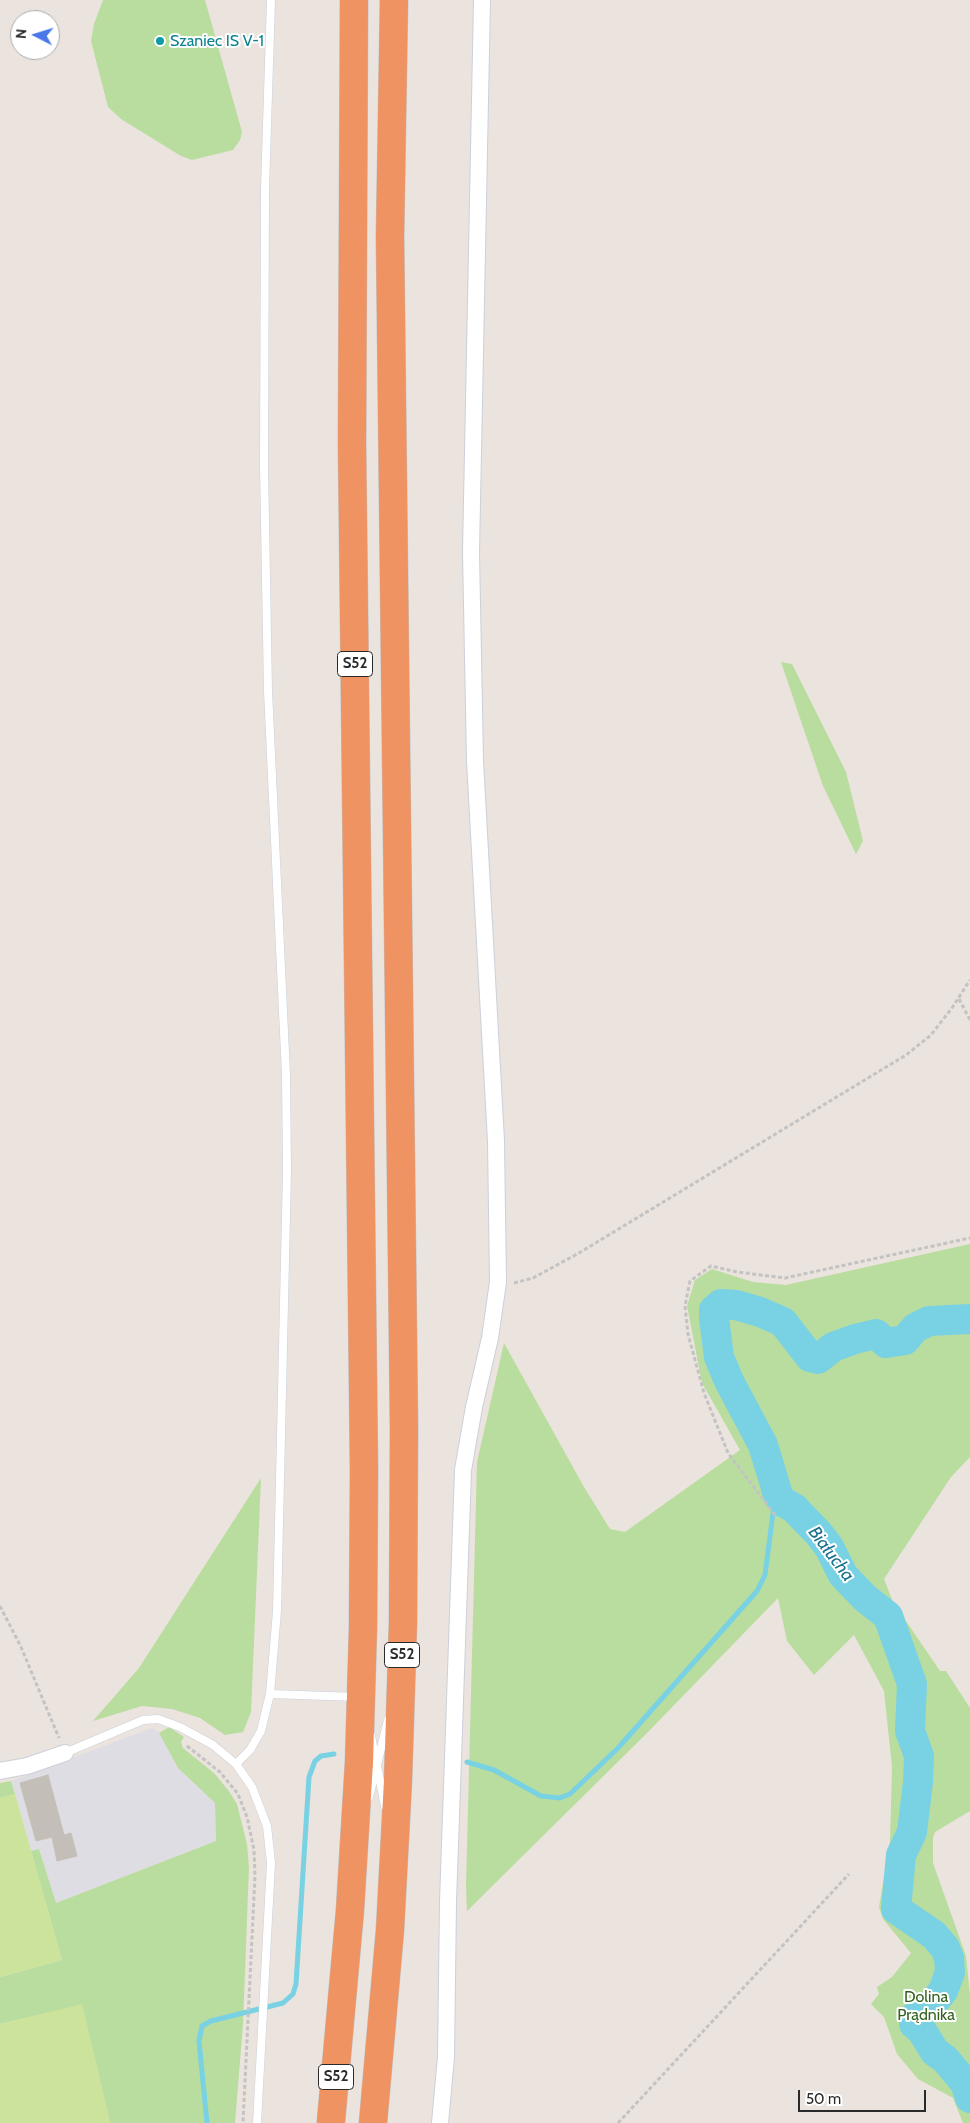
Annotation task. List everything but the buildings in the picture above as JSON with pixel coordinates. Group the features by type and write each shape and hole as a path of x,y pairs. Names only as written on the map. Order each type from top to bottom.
{"highway":[{"name":"S52","path":"331,2121 354,1859 361,1697 364,1470 352,443 354,0"},
{"name":"S52","path":"374,2123 394,1863 402,1667 404,1428 390,237 394,0"}],"street":[{"path":"440,2123 446,2058 448,1902 464,1470 474,1406 490,1338 498,1282 496,1141 475,761 471,552 482,0"},
{"path":"0,1771 27,1766 65,1753"}],"lane":[{"path":"236,1764 250,1750 261,1731 270,1694 276,1611 287,1171 286,1065 268,691 264,476 265,188 271,0"},
{"path":"392,1705 402,1667"},
{"path":"270,1694 361,1697 378,1762 394,1863"},
{"path":"367,1806 390,1714"},
{"path":"65,1753 114,1731 151,1719 170,1722 213,1745 236,1764 252,1787 270,1837 271,1863 262,1987 256,2123"},
{"path":"354,1859 364,1815"}],"path":[{"path":"498,1282 512,1283 533,1278 579,1253 906,1055 931,1035 970,980"},
{"path":"958,998 970,1020"},
{"path":"775,1515 728,1453 704,1393 688,1334 685,1306 690,1281 711,1266 737,1272 785,1278 970,1238"},
{"path":"0,1606 21,1647 65,1753"},
{"path":"185,1742 229,1782 238,1794 247,1817 254,1850 255,1870 243,2123"},
{"path":"618,2123 849,1874"}],"shaded area":[{"path":"152,1728 159,1733 178,1768 215,1803 216,1841 56,1903 39,1849 31,1851 11,1781"}],"green space":[{"path":"103,0 205,0 242,132 240,140 233,150 192,160 181,156 121,119 108,107 91,41 94,24"},
{"path":"781,662 792,664 846,772 863,841 856,854 823,786"},
{"name":"Dolina Prądnika","path":"970,1244 970,1457 951,1477 884,1579 893,1602 940,1671 946,1671 970,1708 970,1811 935,1832 933,1838 933,1863 966,1956 970,1995 970,2123 963,2123 953,2098 918,2079 897,2054 884,2017 871,2004 879,1994 877,1987 892,1977 911,1953 883,1919 879,1907 890,1841 892,1767 884,1691 854,1635 814,1675 787,1641 778,1598 647,1733 467,1911 466,1886 477,1462 504,1343 584,1487 610,1529 625,1532 740,1450 702,1383 687,1306 695,1280 712,1269 753,1282 786,1285"},
{"path":"261,1478 251,1712 243,1732 225,1735 200,1718 172,1709 142,1706 93,1721 139,1668"},
{"path":"169,1727 184,1737 181,1742 183,1748 214,1773 228,1790 237,1804 247,1844 249,1867 243,2024 235,2123 110,2123 82,2005 0,2024 0,1977 62,1960 31,1851 39,1849 56,1903 216,1841 215,1803 178,1768 159,1733"},
{"path":"11,1781 15,1794 0,1798 0,1783"},
{"path":"15,1794 62,1960 0,1977 0,1798"},
{"path":"82,2004 110,2123 0,2123 0,2024"}],"waterway":[{"name":"Białucha","path":"970,1319 929,1321 915,1328 905,1340 886,1343 876,1334 855,1339 833,1347 818,1359 810,1357 783,1322 760,1312 736,1305 721,1304 714,1310 719,1357 729,1381 763,1445 778,1495 783,1502 794,1508 819,1534 829,1547 843,1575 865,1598 888,1616 912,1684 910,1731 919,1756 918,1782 912,1832 901,1855 896,1909 934,1935 945,1948 949,1958 950,1972 943,1991 933,2003 914,2017 914,2024 922,2031 935,2052 945,2059 965,2083 970,2098"},
{"path":"467,1762 494,1770 541,1796 560,1798 570,1794 618,1748 757,1591 765,1575 776,1490"},
{"path":"207,2123 199,2041 202,2026 211,2021 283,2003 293,1994 296,1984 309,1777 315,1761 321,1756 334,1754"}],"place":[{"name":"Szaniec IS V-1","path":"160,41"}]}
